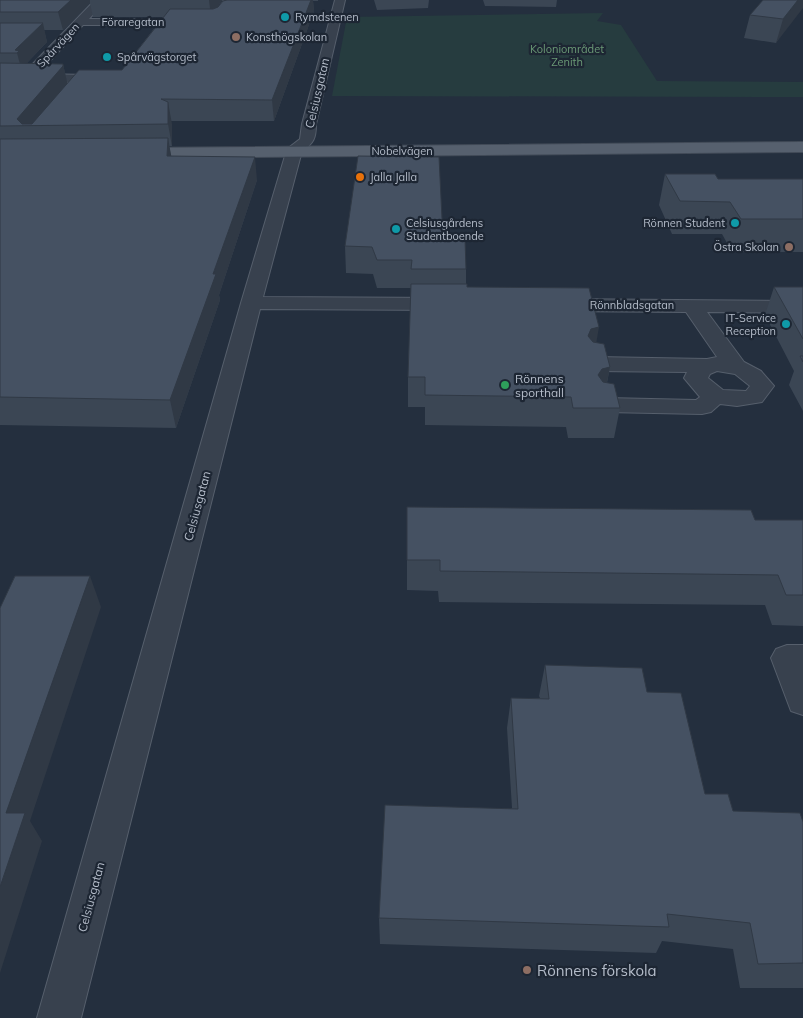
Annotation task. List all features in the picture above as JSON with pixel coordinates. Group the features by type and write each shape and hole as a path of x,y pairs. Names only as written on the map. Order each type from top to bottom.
{"main road":[{"name":"Nobelvägen","path":"117,154 300,146 803,135"},
{"name":"Nobelvägen","path":"128,140 300,146 803,147"}],"street":[{"name":"Spårvägen","path":"59,109 84,78 23,78 101,0"},
{"name":"Föraregatan","path":"81,22 215,22 230,4"},
{"name":"Celsiusgatan","path":"59,1018 251,303 290,167 308,130 336,4"},
{"path":"48,36 67,36"},
{"path":"251,303 466,304"},
{"name":"Rönnbladsgatan","path":"534,305 803,307"},
{"path":"692,306 735,366"},
{"path":"596,364 735,366 755,375 762,386 754,397 734,400 715,396 701,386 696,378 698,372 706,366"},
{"path":"606,405 702,406 715,396"},
{"path":"803,658 787,658 803,701"}],"green space":[{"name":"Koloniområdet Zenith","path":"603,13 597,21 621,25 657,81 803,82 803,97 332,96 347,17"}],"building":[{"path":"0,0 71,0 58,12 0,12"},
{"path":"227,0 311,0 272,100 161,99 168,102 168,124 0,126 0,63 63,64 17,119 22,124 32,124 79,70 122,70 170,9 213,9"},
{"path":"763,0 798,0 783,19 750,15"},
{"path":"0,23 43,23 15,50 19,51 17,53 0,53"},
{"path":"168,138 167,156 255,157 213,274 216,274 170,400 0,397 0,139"},
{"path":"358,156 439,157 443,239 465,239 466,269 411,269 412,260 377,260 372,247 345,246"},
{"path":"665,174 715,174 718,179 803,179 803,219 741,219 730,202 680,201"},
{"name":"Rönnens sporthall","path":"411,284 467,284 467,287 589,288 599,327 591,329 588,336 593,342 604,344 610,367 602,369 598,375 603,382 614,384 620,408 573,408 571,397 425,395 425,377 408,377"},
{"path":"774,287 803,287 803,339"},
{"path":"407,507 751,510 755,520 803,520 803,595 786,595 778,575 440,571 440,560 407,560"},
{"path":"15,576 90,576 6,813 25,813 0,887 0,608"},
{"path":"545,665 642,668 647,692 681,693 705,794 728,794 733,811 800,813 803,822 803,963 758,964 750,923 667,914 669,927 379,918 385,805 518,809 511,698 549,699"}],"place":[{"name":"Rymdstenen","path":"285,17"},
{"name":"Konsthögskolan","path":"236,37"},
{"name":"Spårvägstorget","path":"107,57"},
{"name":"Jalla Jalla","path":"360,177"},
{"name":"Rönnen Student","path":"735,223"},
{"name":"Celsiusgårdens Studentboende","path":"396,229"},
{"name":"Östra Skolan","path":"789,247"},
{"name":"IT-Service Reception","path":"786,324"},
{"name":"Rönnens sporthall","path":"505,385"},
{"name":"Rönnens förskola","path":"527,970"}]}
